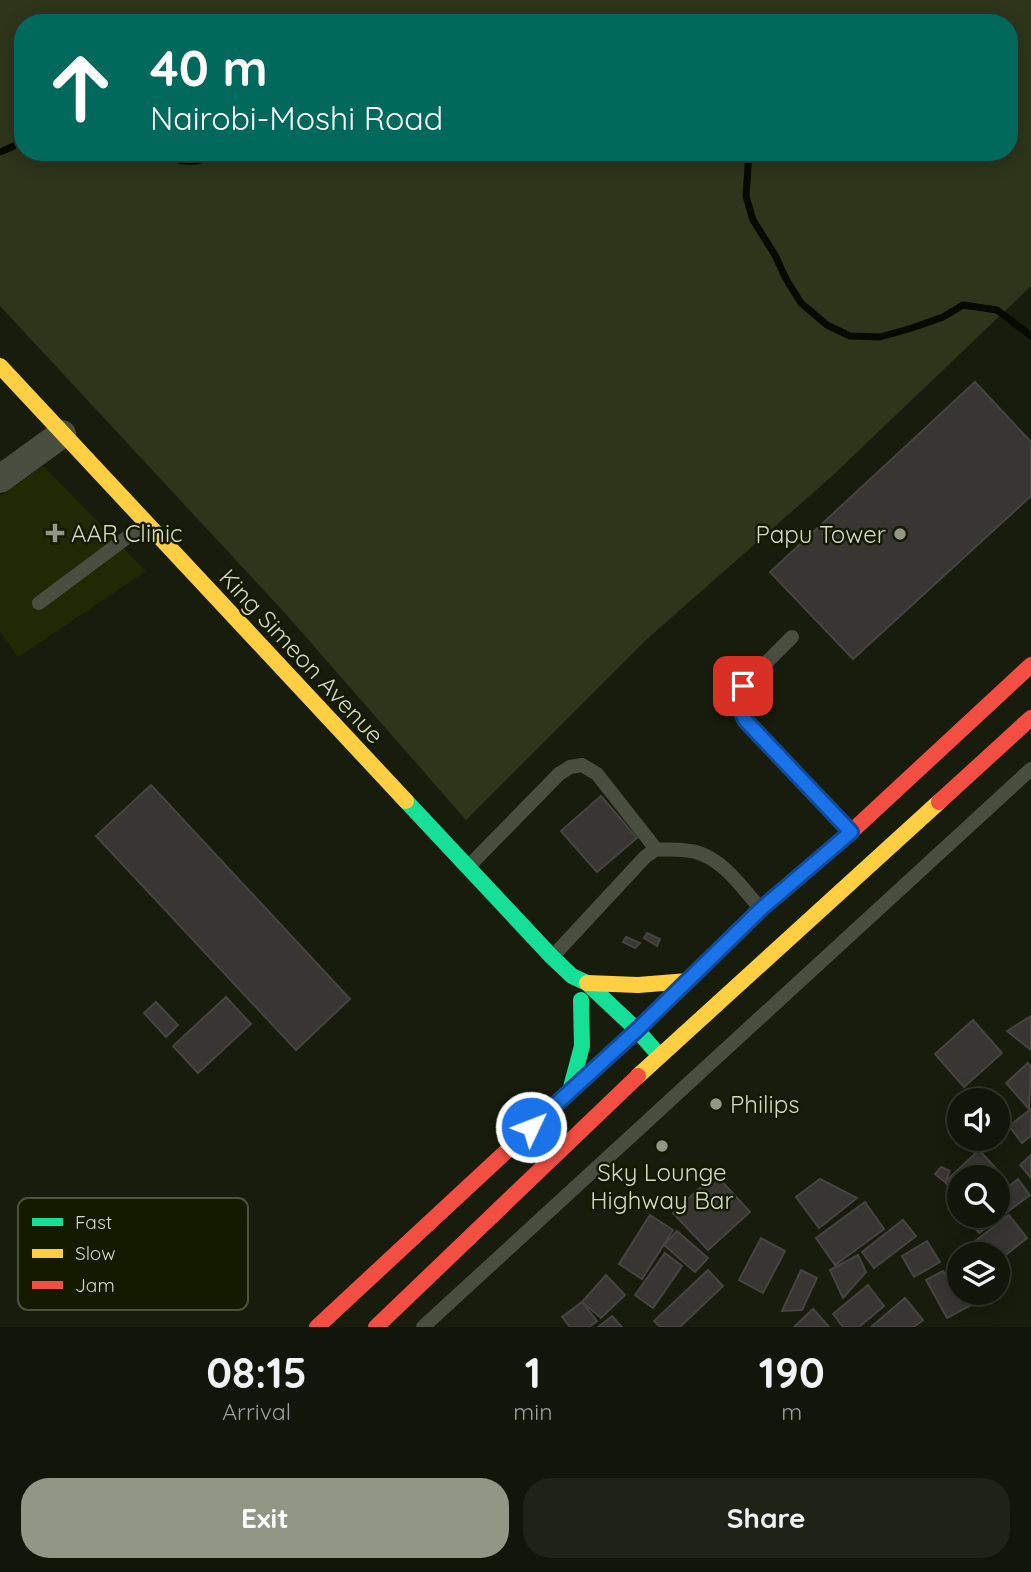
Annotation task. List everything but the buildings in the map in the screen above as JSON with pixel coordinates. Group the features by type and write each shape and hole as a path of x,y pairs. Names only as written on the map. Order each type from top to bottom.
{"main road":[{"name":"King Simeon Avenue","path":"0,366 572,976"},
{"path":"376,1327 543,1142 625,1057 637,1030 761,909 851,832 1031,665"},
{"path":"570,1091 625,1057 660,1056 1031,718"},
{"path":"572,976 587,982 614,986 666,985 688,981"},
{"path":"317,1327 543,1142 570,1091 583,1047 584,1023 572,976"},
{"path":"587,982 660,1056"},
{"path":"580,1000 595,1019"}],"street":[{"path":"0,479 62,434"}],"lane":[{"path":"39,603 146,523"},
{"path":"792,637 743,686 739,705 745,720 851,832"},
{"path":"469,866 559,774 582,765 597,774 656,849"},
{"path":"423,1327 1031,769"},
{"path":"552,957 645,857 656,849 696,852 713,860 725,869 761,909"}],"shaded area":[{"path":"0,0 1031,0 1031,286 831,477 646,640 466,820 284,612 0,306"},
{"name":"AAR Clinic","path":"43,466 146,571 18,657 0,631 0,496"}],"waterway":[{"path":"0,152 14,146"},
{"path":"181,161 188,161"},
{"path":"188,161 196,161"},
{"path":"748,161 746,196 753,220 801,303 827,325 850,336 880,337 943,317 963,305 997,310 1031,336"}],"traffic: fast":[{"path":"406,801 552,957 572,976 587,983 637,1030 658,1054"},
{"path":"526,1133 761,909 794,881"},
{"path":"570,1091 582,1046 581,1000"}],"traffic: slow":[{"path":"0,366 406,801"},
{"path":"638,1076 939,802"},
{"path":"587,983 638,985 688,981"}],"traffic: jam":[{"path":"794,881 851,832 1031,665"},
{"path":"939,802 1031,718"},
{"path":"376,1327 638,1076"},
{"path":"317,1327 526,1133"}],"place":[{"name":"AAR Clinic","path":"55,533"},
{"name":"Papu Tower","path":"900,534"},
{"name":"Philips","path":"716,1104"},
{"name":"Sky Lounge Highway Bar","path":"662,1146"}],"route":[{"path":"531,1127 637,1030 761,909 851,832 745,720 739,705 743,686"}]}
